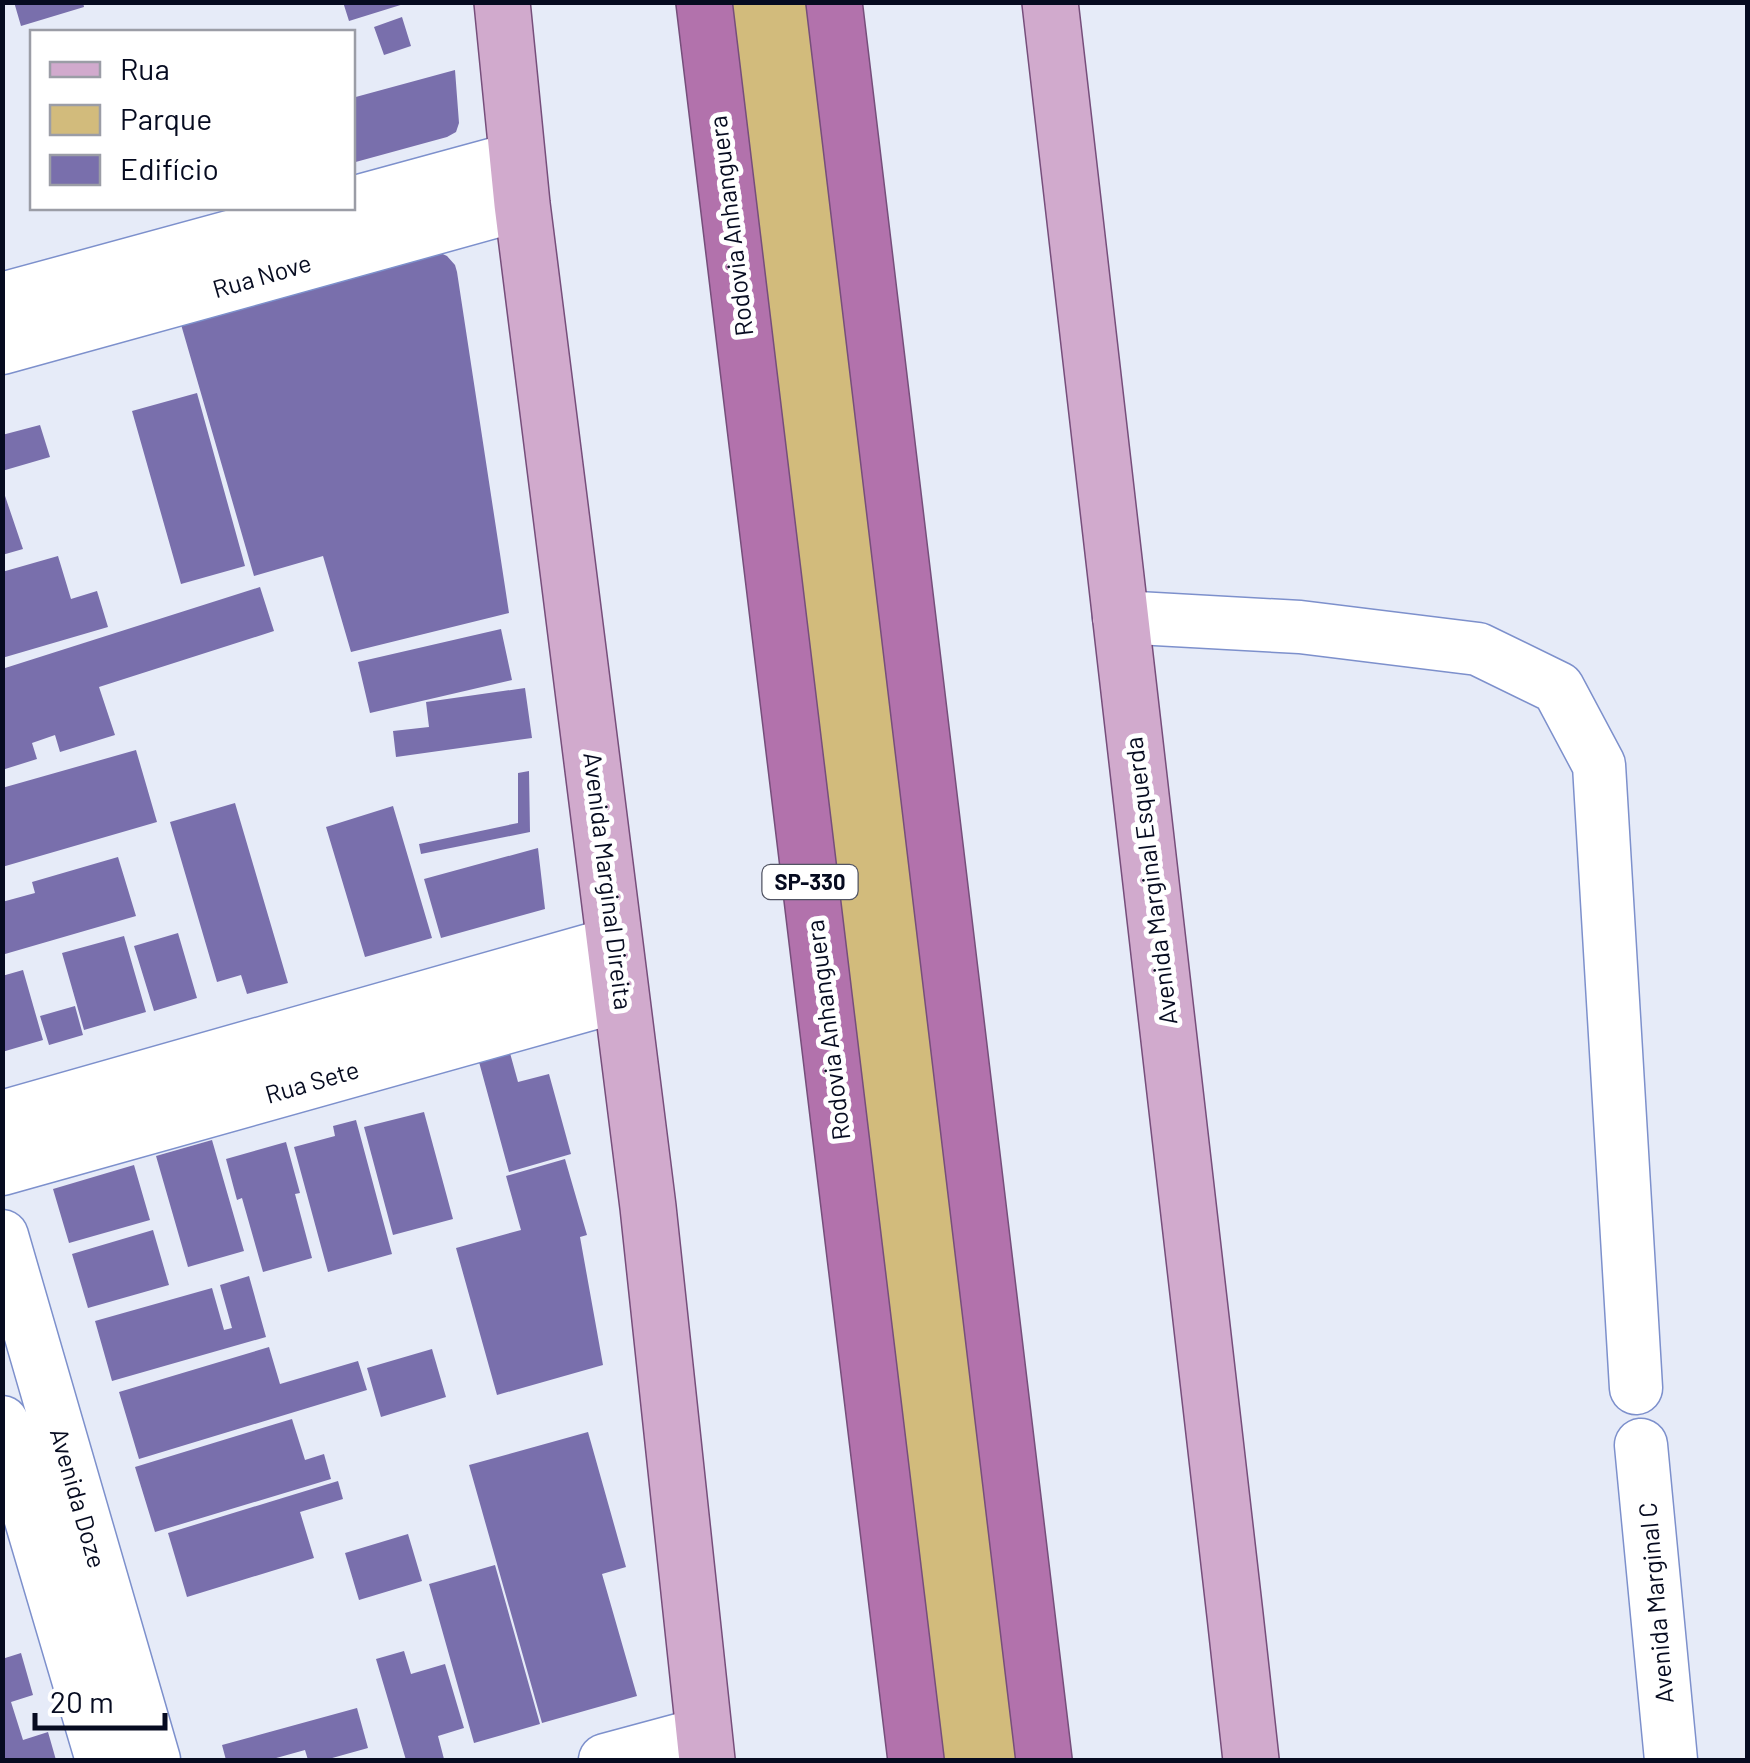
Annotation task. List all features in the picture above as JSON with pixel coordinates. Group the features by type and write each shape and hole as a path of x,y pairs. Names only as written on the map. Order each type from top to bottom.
{"highway":[{"name":"Rodovia Anhanguera","path":"704,2 916,1760"},
{"path":"834,2 1044,1760"}],"main road":[{"name":"Avenida Marginal Direita","path":"502,2 519,181 648,1207 706,1747"},
{"name":"Avenida Marginal Esquerda","path":"1050,2 1251,1760"}],"street":[{"path":"355,203 519,181"},
{"name":"Rua Nove","path":"2,348 519,181"},
{"name":"Rua Nove","path":"2,298 329,210"},
{"path":"1119,617 1300,627 1478,649 1558,688 1599,765 1636,1388"},
{"name":"Rua Sete","path":"2,1117 345,1019 619,969"},
{"name":"Rua Sete","path":"2,1170 355,1070 619,969"},
{"path":"345,1019 355,1070"},
{"name":"Avenida Doze","path":"2,1236 154,1760"},
{"name":"Avenida Doze","path":"2,1422 102,1760"},
{"name":"Avenida Marginal C","path":"1641,1445 1671,1760"},
{"path":"605,1760 706,1747"}],"green space":[{"path":"729,3 808,3 1021,1760 939,1760"}],"building":[{"path":"14,2 83,2 84,7 21,26"},
{"path":"343,2 407,2 407,3 349,21"},
{"path":"402,17 411,46 384,55 374,27"},
{"path":"455,70 459,123 456,132 447,137 355,162 355,97"},
{"path":"434,250 447,256 457,272 509,613 351,652 323,556 254,576 180,321"},
{"path":"197,393 245,566 181,584 132,411"},
{"path":"40,425 50,457 2,471 2,435"},
{"path":"2,487 23,549 2,555"},
{"path":"58,556 71,599 97,591 108,627 2,658 2,572"},
{"path":"260,587 274,631 99,687 115,735 60,752 55,735 32,743 37,759 2,770 2,669"},
{"path":"501,629 512,680 370,713 358,662"},
{"path":"525,688 532,738 396,757 393,731 429,727 426,702"},
{"path":"136,750 157,822 2,867 2,788"},
{"path":"529,771 530,832 421,854 419,844 518,823 518,773"},
{"path":"235,803 288,983 247,994 241,975 217,982 170,822"},
{"path":"393,806 432,938 365,957 326,827"},
{"path":"538,848 545,909 441,938 424,879"},
{"path":"118,857 136,916 5,954 2,902 35,893 32,882"},
{"path":"178,933 197,998 154,1011 134,946"},
{"path":"124,936 146,1012 84,1030 62,953"},
{"path":"23,970 43,1040 2,1052 2,976"},
{"path":"75,1006 83,1035 49,1045 40,1016"},
{"path":"510,1053 518,1082 549,1074 571,1154 509,1172 479,1062"},
{"path":"424,1112 453,1219 393,1235 364,1127"},
{"path":"356,1120 392,1254 328,1272 294,1147 335,1136 333,1126"},
{"path":"212,1140 244,1251 188,1267 156,1156"},
{"path":"286,1142 312,1258 263,1272 242,1198 237,1200 226,1159"},
{"path":"565,1159 587,1235 580,1237 603,1365 497,1395 456,1248 521,1230 506,1176"},
{"path":"134,1165 150,1220 69,1243 53,1189"},
{"path":"153,1230 169,1285 88,1308 72,1254"},
{"path":"249,1276 266,1337 112,1381 95,1321 212,1288 224,1330 232,1328 220,1285"},
{"path":"269,1347 280,1384 358,1361 367,1390 139,1459 119,1392"},
{"path":"432,1349 446,1397 381,1417 367,1368"},
{"path":"292,1419 305,1460 324,1454 331,1479 155,1532 135,1467"},
{"path":"588,1432 626,1567 602,1574 637,1696 542,1723 469,1465"},
{"path":"338,1481 343,1499 300,1512 314,1558 187,1597 168,1533"},
{"path":"408,1534 422,1581 359,1600 345,1553"},
{"path":"495,1565 540,1724 474,1743 429,1584"},
{"path":"404,1651 411,1674 445,1664 464,1728 438,1736 444,1759 406,1760 376,1659"},
{"path":"21,1653 33,1695 11,1702 23,1740 48,1732 56,1760 2,1760 2,1659"},
{"path":"357,1708 368,1748 325,1760 308,1760 305,1750 269,1760 226,1760 222,1745"}]}
